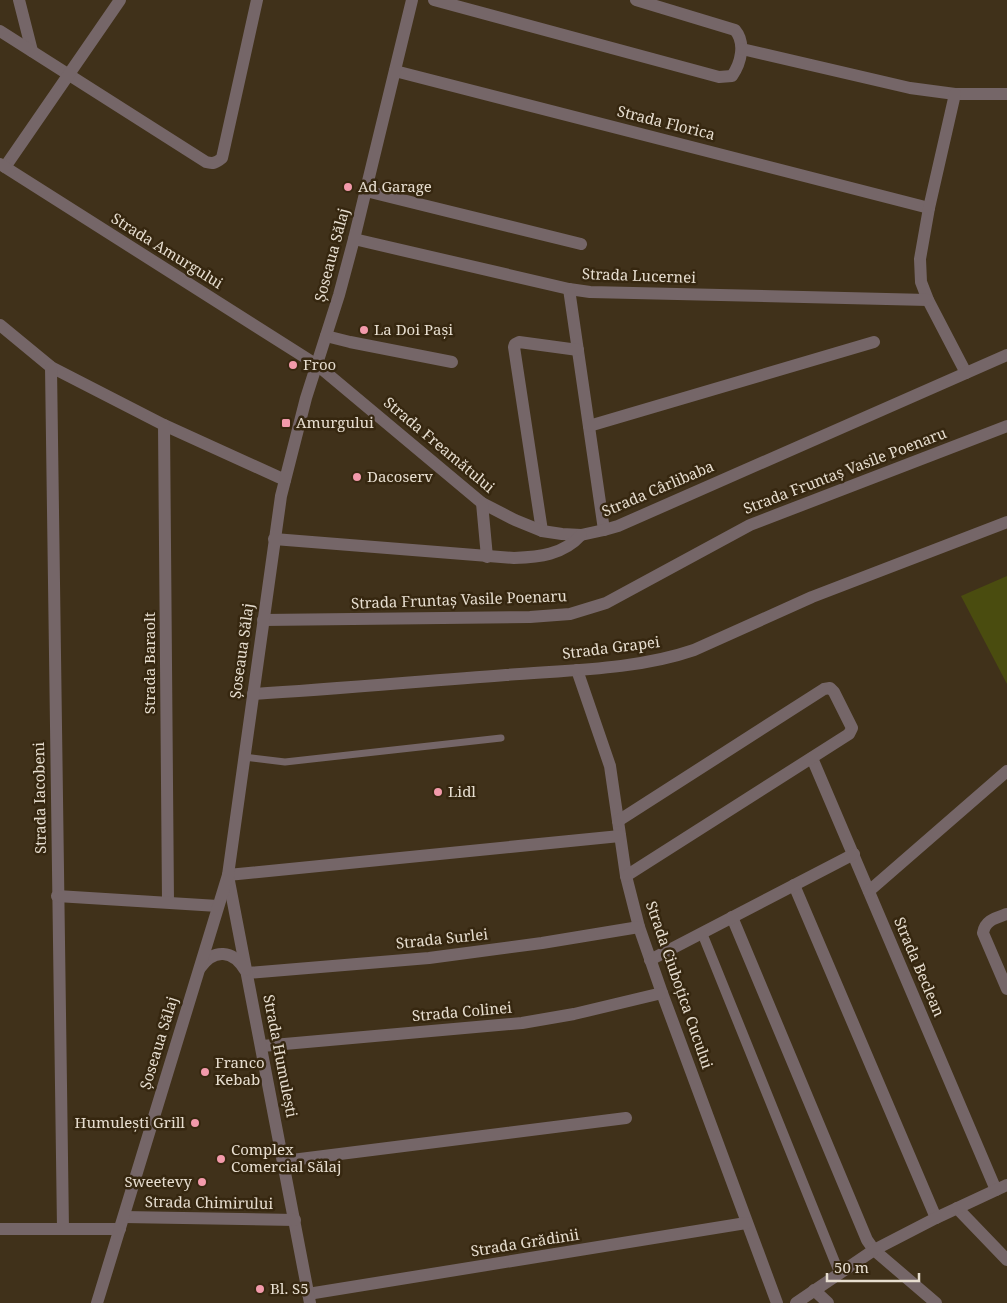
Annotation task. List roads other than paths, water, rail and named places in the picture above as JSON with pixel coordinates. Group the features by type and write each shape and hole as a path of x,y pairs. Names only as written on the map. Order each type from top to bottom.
{"street":[{"path":"19,0 32,51"},
{"path":"3,166 70,74 120,0"},
{"path":"0,31 211,164 216,163 222,158 257,0"},
{"name":"Șoseaua Sălaj","path":"97,1303 228,875 274,539 285,480 299,423 354,239 412,0"},
{"path":"434,0 719,77 732,76 736,71 742,49 740,36 735,30 636,0"},
{"path":"742,49 910,88 955,94 1007,94"},
{"name":"Strada Florica","path":"395,71 929,208"},
{"path":"955,94 929,208 920,271 923,290 966,373"},
{"name":"Strada Amurgului","path":"3,166 317,365"},
{"path":"366,191 581,244"},
{"name":"Strada Lucernei","path":"354,239 569,289 590,292 928,300"},
{"path":"569,289 604,530"},
{"path":"0,325 51,367 164,425 285,480"},
{"path":"326,336 452,362"},
{"path":"542,531 514,347 519,342 578,350"},
{"path":"588,426 874,342"},
{"name":"Strada Cârlibaba","path":"274,539 487,557 529,557 553,553 566,548 580,535 604,530 1007,355"},
{"name":"Strada Freamătului","path":"317,365 482,503 542,531 580,535"},
{"name":"Strada Iacobeni","path":"51,367 63,1229"},
{"name":"Strada Baraolt","path":"164,425 168,902"},
{"name":"Strada Fruntaș Vasile Poenaru","path":"263,620 530,617 570,614 590,609 622,595 750,524 1007,426"},
{"path":"482,503 487,557"},
{"name":"Strada Grapei","path":"252,694 577,670 654,661 694,650 812,597 1007,522"},
{"name":"Strada Ciuboțica Cucului","path":"577,670 610,766 626,876 639,927 746,1223 777,1303"},
{"path":"618,821 824,689 830,688 834,692 852,728 849,734 626,876"},
{"name":"Strada Beclean","path":"812,758 869,891 1002,1187"},
{"path":"869,891 1007,771"},
{"path":"228,875 620,836"},
{"path":"650,960 854,854"},
{"name":"Strada Humulești","path":"228,875 309,1299"},
{"path":"794,885 936,1218"},
{"path":"58,896 218,906"},
{"path":"1007,914 992,920 984,926 983,933 1007,989"},
{"path":"732,917 867,1240 874,1250 936,1303"},
{"name":"Strada Surlei","path":"246,972 429,958 542,943 639,927"},
{"path":"702,933 839,1272"},
{"path":"198,971 211,956 225,954 238,961 246,972"},
{"name":"Strada Colinei","path":"262,1046 522,1023 574,1014 662,992"},
{"path":"284,1161 626,1118"},
{"path":"796,1303 874,1250 1002,1187"},
{"path":"957,1208 1007,1260"},
{"name":"Strada Chimirului","path":"0,1229 63,1229 122,1223 295,1220"},
{"name":"Strada Grădinii","path":"309,1299 746,1223"},
{"path":"814,1290 828,1303"}],"lane":[{"path":"244,757 285,762 500,738"}],"place":[{"name":"Ad Garage","path":"348,187"},
{"name":"La Doi Pași","path":"364,330"},
{"name":"Froo","path":"293,365"},
{"name":"Amurgului","path":"286,423"},
{"name":"Dacoserv","path":"357,477"},
{"name":"Lidl","path":"438,792"},
{"name":"Franco Kebab","path":"205,1072"},
{"name":"Humulești Grill","path":"195,1123"},
{"name":"Complex Comercial Sălaj","path":"221,1159"},
{"name":"Sweetevy","path":"202,1182"},
{"name":"Bl. S5","path":"260,1289"}]}
